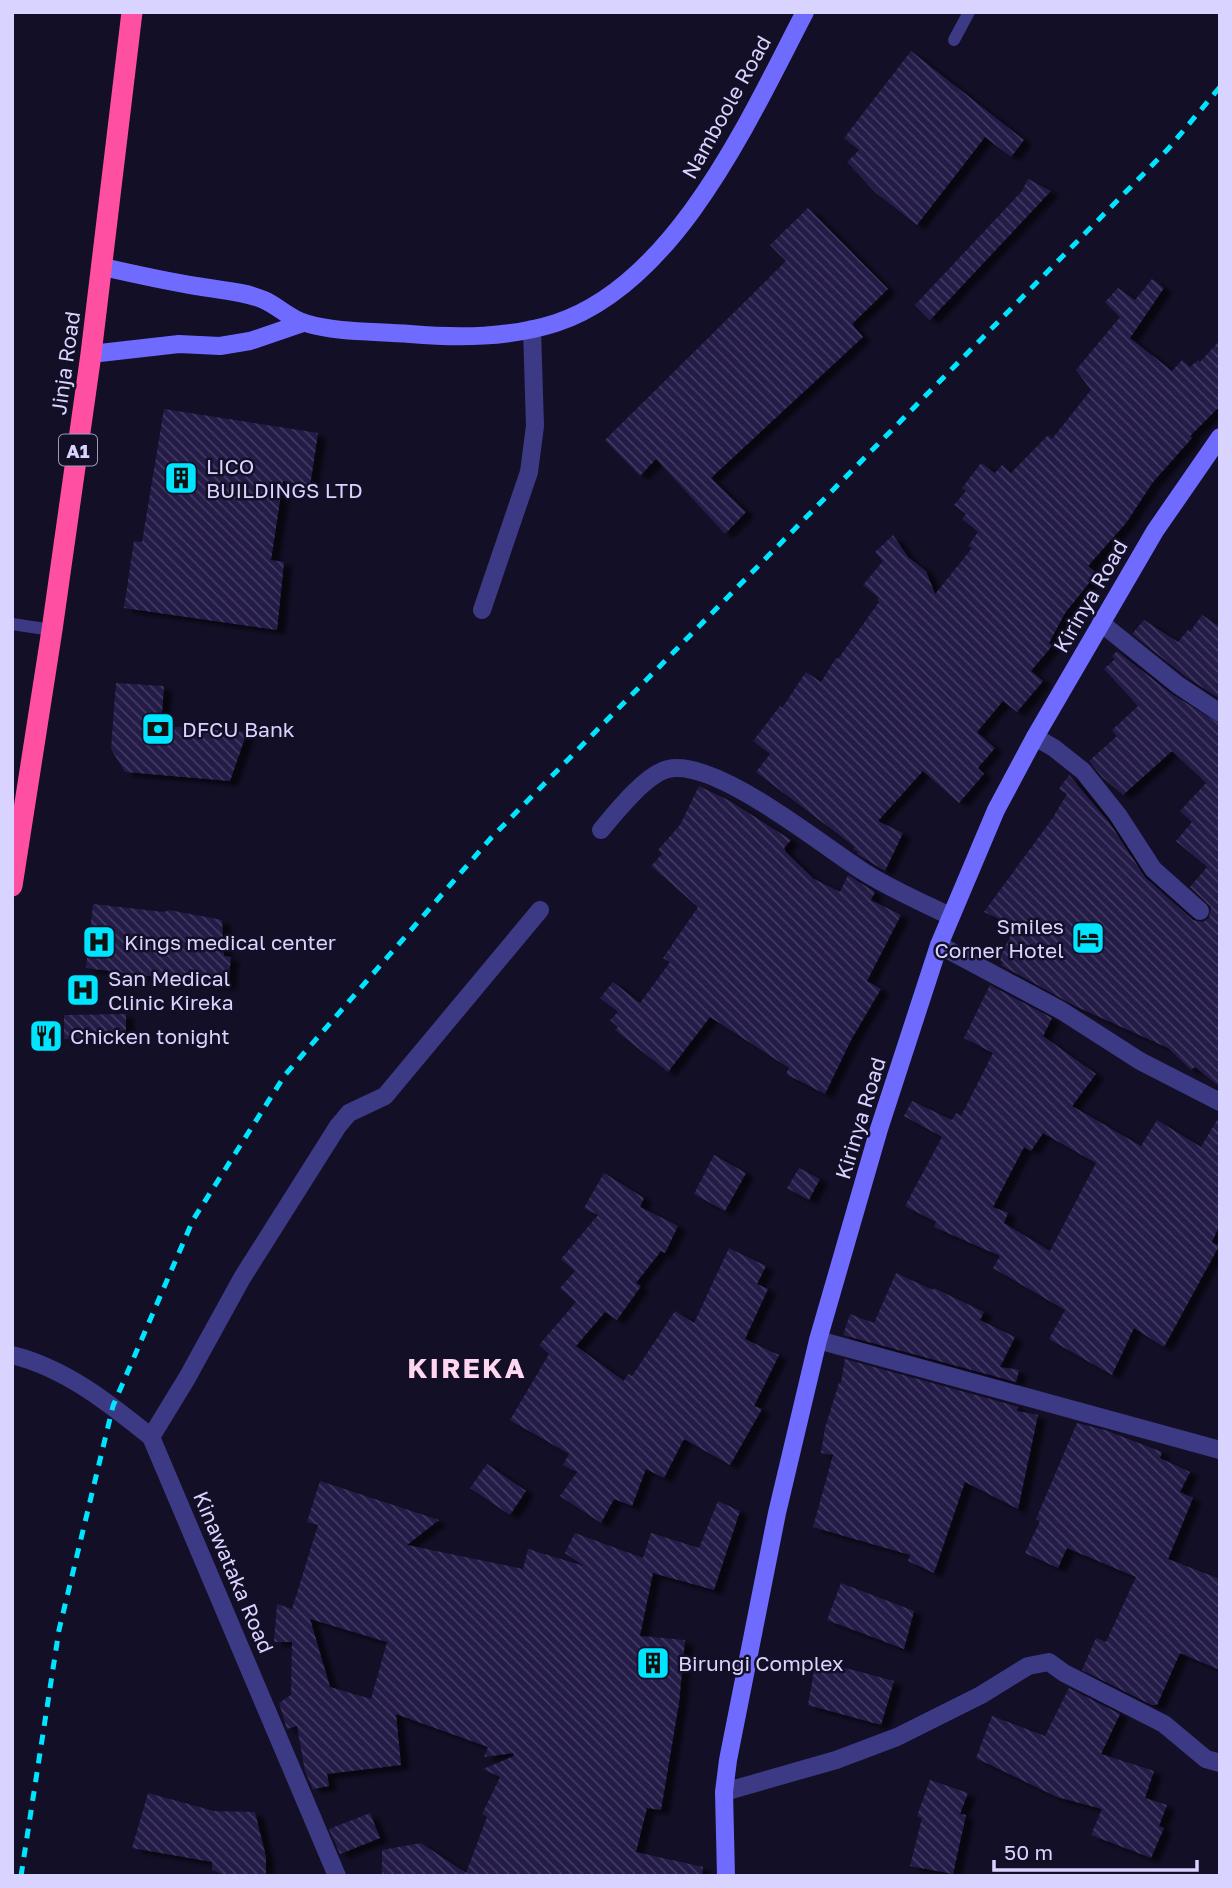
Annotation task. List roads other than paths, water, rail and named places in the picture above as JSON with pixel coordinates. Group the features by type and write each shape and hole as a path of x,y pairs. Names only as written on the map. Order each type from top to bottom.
{"highway":[{"name":"Jinja Road","path":"12,886 18,807 52,630 92,354 132,12"}],"main road":[{"name":"Namboole Road","path":"103,267 263,299 303,323 355,331 452,338 532,329 558,322 593,306 621,288 663,247 699,201 738,139 805,12"},
{"path":"92,354 179,344 220,346 250,341 303,323"},
{"name":"Kirinya Road","path":"726,1876 724,1792 777,1513 818,1340 879,1129 939,945 996,810 1035,737 1155,531 1220,437"}],"street":[{"path":"482,610 529,472 535,426 532,329"},
{"path":"1101,623 1178,685 1220,713"},
{"path":"1035,737 1083,771 1118,815 1153,869 1199,911"},
{"path":"601,830 646,782 667,769 697,770 747,792 887,886 950,916"},
{"path":"151,1437 242,1278 338,1126 349,1113 385,1096 540,911"},
{"path":"939,945 1062,1011 1140,1061 1220,1102"},
{"path":"818,1340 1220,1450"},
{"name":"Kinawataka Road","path":"12,1355 73,1379 113,1406 151,1437 337,1876"},
{"path":"724,1792 836,1760 897,1737 981,1695 1028,1666 1049,1662 1064,1673 1164,1724 1206,1759 1220,1763"}],"lane":[{"path":"954,40 969,12"},
{"path":"12,624 52,630"}],"railway":[{"path":"21,1876 59,1630 113,1406 193,1220 285,1075 491,838 1168,149 1220,87"}],"place":[{"name":"LICO BUILDINGS LTD","path":"181,478"},
{"name":"DFCU Bank","path":"158,729"},
{"name":"Smiles Corner Hotel","path":"1088,938"},
{"name":"Kings medical center","path":"99,942"},
{"name":"San Medical Clinic Kireka","path":"83,990"},
{"name":"Chicken tonight","path":"46,1036"},
{"name":"Birungi Complex","path":"653,1663"}],"district":[{"name":"KIREKA","path":"467,1367"}]}
